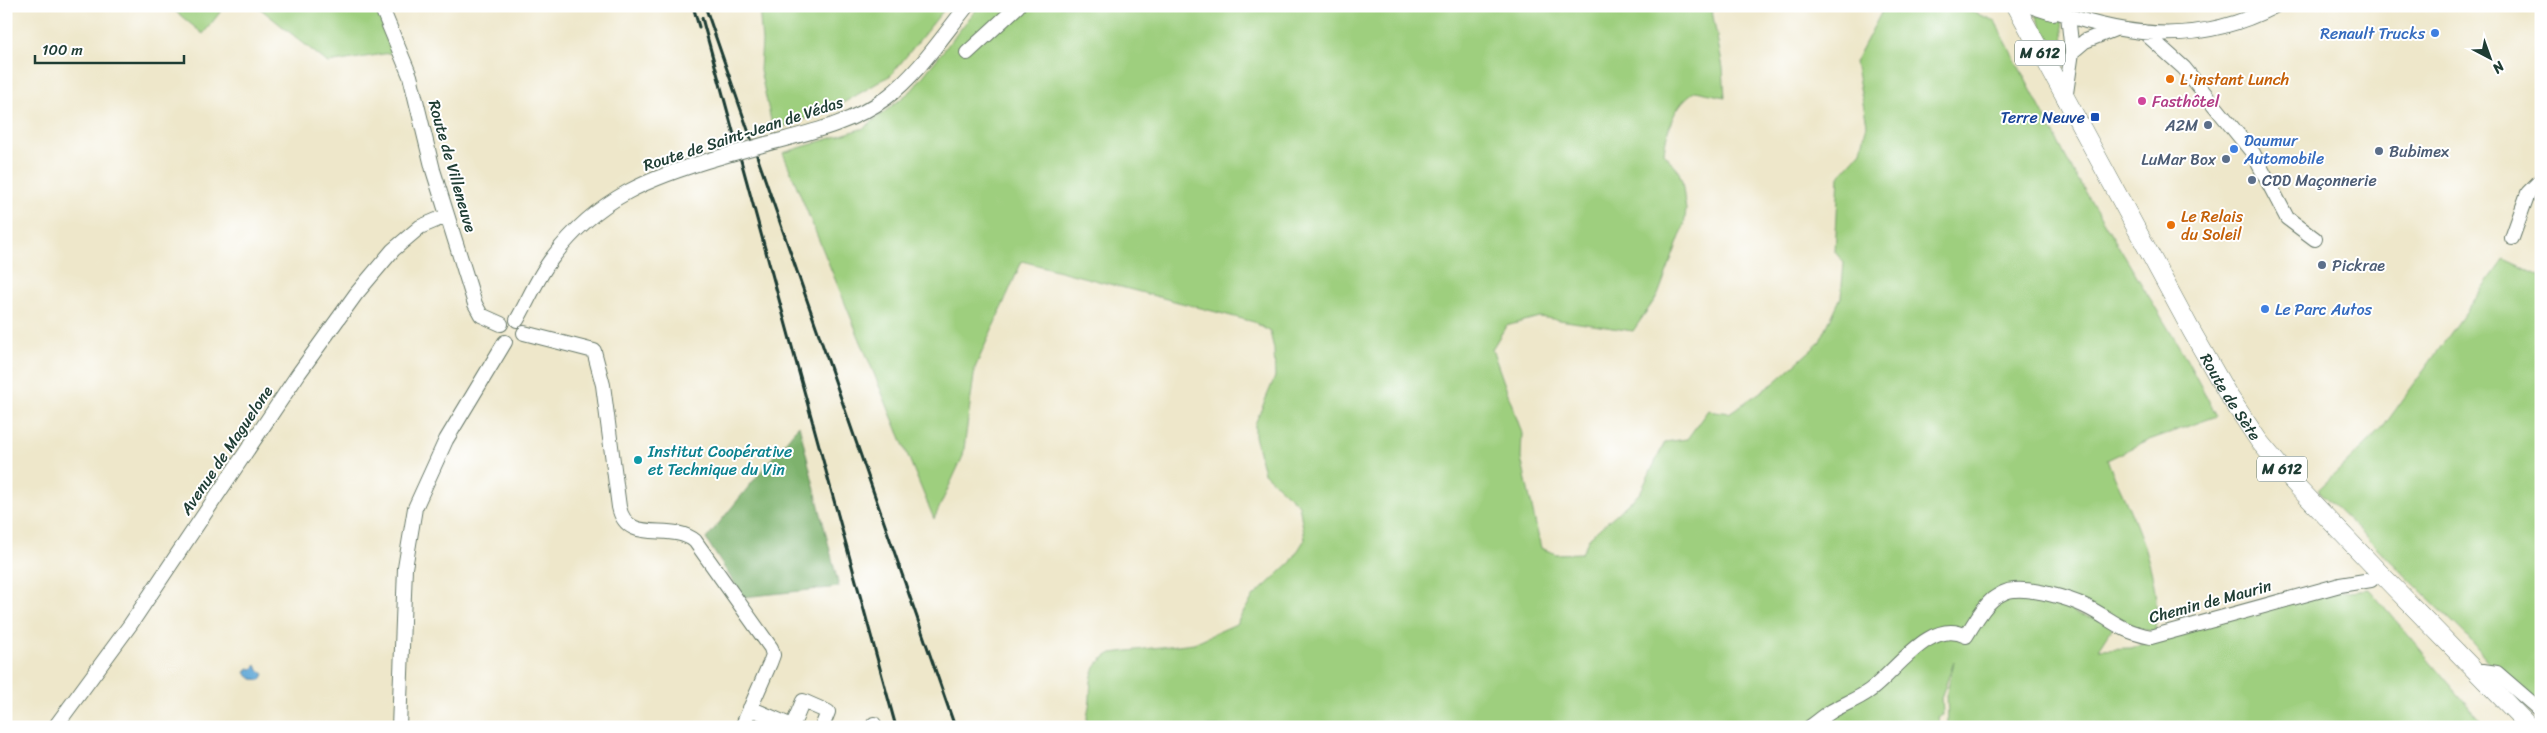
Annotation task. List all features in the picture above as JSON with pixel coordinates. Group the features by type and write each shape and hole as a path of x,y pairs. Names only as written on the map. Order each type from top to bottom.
{"main road":[{"name":"Route de Sète","path":"2016,6 2065,100 2241,416 2293,482 2530,727"}],"street":[{"name":"Route de Villeneuve","path":"381,6 410,76 446,216 475,304 481,315 501,324"},
{"name":"Route de Saint-Jean de Védas","path":"517,320 553,257 573,233 598,211 646,181 720,157 829,126 859,114 881,102 908,78 967,6"},
{"path":"967,53 1018,6"},
{"path":"2030,6 2052,13 2060,11 2115,29 2167,35 2210,30 2259,14 2275,6"},
{"path":"2060,11 2072,52 2065,100"},
{"path":"2072,52 2085,41 2115,29"},
{"path":"2144,32 2184,68 2254,153 2287,218 2315,239"},
{"path":"2512,238 2528,193 2541,180"},
{"name":"Avenue de Maguelone","path":"55,727 130,625 299,373 361,287 393,250 420,227 446,216"},
{"path":"510,318 517,320 523,325 524,333 517,342 505,342 500,336 501,324 510,318"},
{"path":"524,333 594,351 603,385 619,507 624,520 640,531 681,532 695,541 771,648 773,654 770,663 742,727"},
{"path":"399,727 405,568 415,508 446,440 505,342"},
{"name":"Chemin de Maurin","path":"1810,727 1830,712 1869,691 1915,647 1946,631 1958,632 1966,636 1988,604 2001,594 2014,590 2034,592 2071,601 2085,606 2130,633 2151,637 2340,585 2371,580 2379,572"},
{"path":"2479,674 2484,671 2497,673 2541,711"},
{"path":"750,708 792,726 803,701 828,712 822,727"}],"green space":[{"path":"169,6 225,6 203,34"},
{"path":"257,6 377,6 396,52 328,63"},
{"path":"759,6 947,6 891,75 831,110 773,130 760,70 762,42"},
{"path":"979,6 1711,6 1723,68 1725,97 1696,91 1682,102 1669,126 1664,154 1678,170 1682,181 1686,210 1684,226 1658,295 1633,331 1539,317 1506,326 1492,349 1522,433 1521,458 1541,548 1556,554 1582,553 1590,537 1640,493 1665,442 1687,439 1708,410 1729,413 1774,383 1819,343 1841,297 1844,263 1835,252 1839,176 1861,151 1867,124 1855,62 1881,13 1880,6 1957,6 1995,21 2073,171 2183,353 2217,416 2149,440 2107,460 2143,543 2155,588 2156,610 2155,632 2115,624 2099,649 2131,648 2317,594 2369,589 2486,727 1948,727 1947,691 1954,662 1942,695 1943,715 1938,717 1940,727 1085,727 1093,672 1099,662 1112,653 1194,643 1236,624 1253,597 1291,562 1305,539 1299,505 1264,473 1255,436 1255,424 1275,377 1274,349 1270,332 1254,322 1022,261 975,368 963,456 934,519 783,153 864,128 912,90","holes":["2025,597 2060,598 2111,623 2074,613 2060,604"]},
{"path":"2036,15 2062,20 2065,53 2060,65"},
{"path":"2504,259 2541,276 2541,711 2497,673 2467,636 2318,490 2381,430"},
{"path":"799,425 839,587 743,597 706,539"}],"water":[{"path":"256,665 258,670 264,674 261,680 252,679 245,673 248,668 252,669"}],"railway":[{"path":"693,6 699,27"},
{"path":"705,6 955,727"},
{"path":"702,18 896,727"}],"place":[{"name":"Renault Trucks","path":"2435,33"},
{"name":"L'instant Lunch","path":"2170,79"},
{"name":"Fasthôtel","path":"2142,101"},
{"name":"Terre Neuve","path":"2095,117"},
{"name":"A2M","path":"2208,125"},
{"name":"Daumur Automobile","path":"2234,149"},
{"name":"Bubimex","path":"2379,151"},
{"name":"LuMar Box","path":"2226,159"},
{"name":"CDD Maçonnerie","path":"2252,180"},
{"name":"Le Relais du Soleil","path":"2171,225"},
{"name":"Pickrae","path":"2322,265"},
{"name":"Le Parc Autos","path":"2265,309"},
{"name":"Institut Coopérative et Technique du Vin","path":"638,460"}]}
